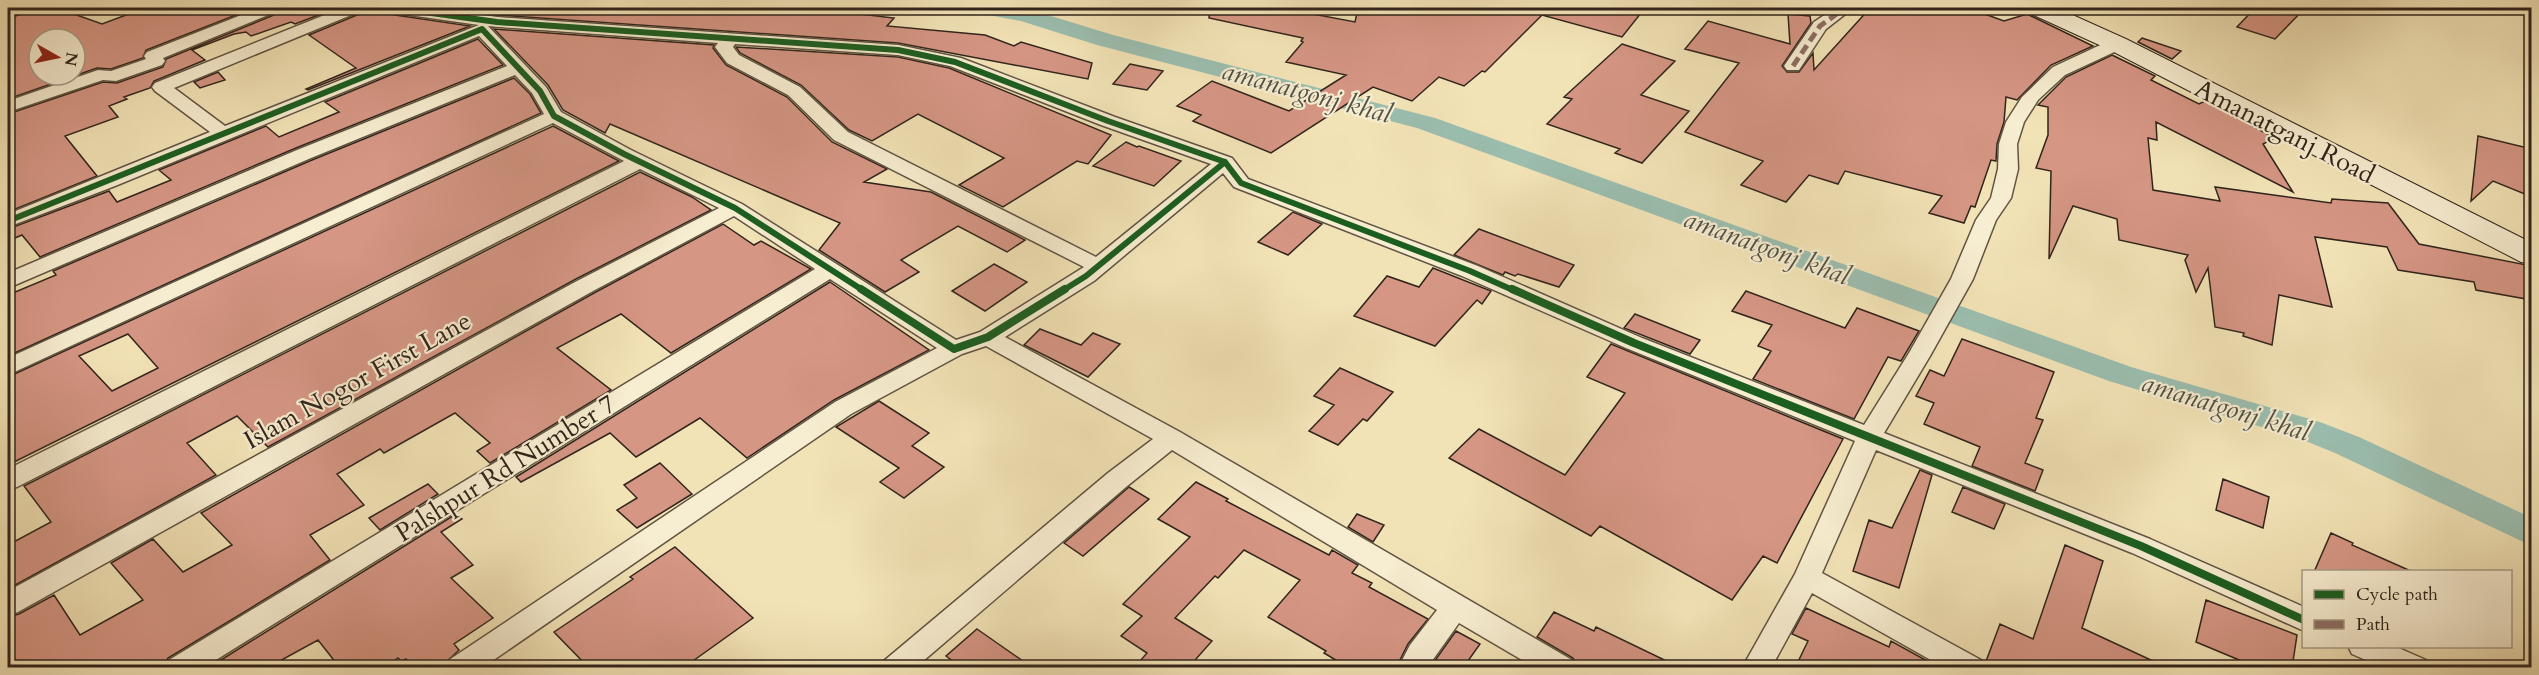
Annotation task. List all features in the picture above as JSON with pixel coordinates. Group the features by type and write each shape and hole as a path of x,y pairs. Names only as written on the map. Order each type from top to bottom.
{"main road":[{"name":"Amanatganj Road","path":"2037,8 2117,44 2532,255"}],"street":[{"path":"8,107 104,74 110,77 156,61 153,56 272,8"},
{"path":"223,133 161,87 354,8"},
{"path":"395,8 489,26 730,38 898,50 955,62 1108,122 1225,162 1241,183 1470,271 1634,343 2141,546 2302,619"},
{"path":"1793,66 1820,26 1845,8"},
{"path":"8,221 489,26"},
{"path":"489,26 516,68 540,91 554,116 735,208 954,349"},
{"path":"730,38 724,47 733,59 794,91 841,136 1098,266"},
{"path":"1756,668 1807,577 1869,438 1962,279 1986,220 2001,198 2008,169 2007,144 2015,122 2031,97 2060,71 2117,44"},
{"path":"8,281 293,159 516,68"},
{"path":"8,366 554,116"},
{"path":"8,480 641,161"},
{"path":"459,668 843,408 954,349 988,338 1098,266 1225,162"},
{"name":"Islam Nogor First Lane","path":"8,604 585,286 735,208"},
{"name":"Palshpur Rd Number 7","path":"179,668 831,269"},
{"path":"988,338 1171,438 1562,668"},
{"path":"895,668 1117,480 1171,438"},
{"path":"1807,577 1971,668"},
{"path":"1412,668 1420,653 1455,607"},
{"path":"2367,648 2416,668"}],"building":[{"path":"36,8 57,8 102,24 145,8 254,8 146,50 143,58 111,69 97,68 87,71 87,27 27,27 27,87 42,87 8,99 8,19"},
{"path":"282,8 337,8 295,24 291,22 251,36 246,32 234,34 192,50 205,60 154,81 150,88 124,97 127,99 109,106 118,117 65,136 97,176 8,212 8,114 103,82 117,83 163,67 166,59 279,13"},
{"path":"365,8 385,8 387,12 395,15 470,26 306,89 356,68 309,35 362,13"},
{"path":"441,8 838,8 834,11 894,18 887,26 985,35 1014,46 1021,42 1092,63 1088,79 898,43 497,15"},
{"path":"1210,8 1281,8 1355,22 1358,8 1645,8 1622,37 1542,15 1485,72 1482,71 1464,86 1439,77 1412,101 1373,87 1271,153 1193,121 1201,115 1177,106 1212,81 1289,111 1346,75 1286,62 1303,42 1301,41 1303,38 1209,18"},
{"path":"1870,8 1968,8 2004,21 2027,14 2093,46 2051,65 2017,100 2006,97 2004,122 1997,144 1996,161 1991,160 1975,207 1971,206 1964,223 1929,213 1942,196 1845,171 1838,184 1809,175 1786,202 1741,185 1763,161 1685,132 1739,63 1685,49 1708,21 1790,44 1788,14 1810,16 1811,23 1782,66 1787,72 1799,72 1813,53 1814,70"},
{"path":"2255,8 2305,8 2275,39 2237,27"},
{"path":"494,29 714,45 713,48 726,65 787,97 832,142 887,169 864,182 931,192 1025,240 1007,252 958,226 901,260 919,272 885,292 819,250 840,223 610,124 605,133 563,110 548,85"},
{"path":"2142,38 2181,51 2172,59 2138,42"},
{"path":"478,39 503,65 296,148 40,257 22,235 8,241 8,229 109,191 117,202 171,180 159,170 266,126 279,137 339,112 325,102"},
{"path":"1622,44 1675,61 1641,95 1689,111 1642,163 1615,153 1620,149 1547,124 1572,99 1564,97"},
{"path":"736,47 898,57 949,68 1111,135 1088,164 1077,161 1003,207 959,185 1004,158 918,114 872,141 849,130 801,85 740,53"},
{"path":"2112,55 2155,76 2151,80 2199,104 2205,101 2275,138 2263,144 2293,192 2156,122 2157,140 2148,138 2153,190 2220,201 2215,187 2331,203 2332,199 2388,203 2419,244 2532,266 2532,300 2476,290 2474,282 2398,270 2387,247 2315,237 2332,307 2279,295 2272,345 2243,336 2244,333 2215,327 2208,268 2196,292 2185,260 2188,255 2119,240 2117,219 2073,206 2049,259 2051,171 2036,168 2048,135 2048,107 2038,105 2066,77"},
{"path":"1130,64 1163,71 1147,90 1113,84"},
{"path":"218,72 225,80 200,88 194,82"},
{"path":"514,78 530,94 541,113 8,356 8,295 56,275 53,271 312,160"},
{"path":"553,126 619,161 8,465 8,377","holes":["128,334 158,368 112,391 79,356"]},
{"path":"2478,136 2532,149 2532,197 2493,181 2471,201"},
{"path":"1126,142 1181,161 1154,186 1093,166"},
{"path":"640,172 692,197 711,210 576,279 268,447 237,416 187,443 216,475 8,589 8,545 51,522 24,486"},
{"path":"1293,212 1322,224 1288,255 1258,242"},
{"path":"723,224 754,245 761,241 811,269 671,353 621,314 557,348 611,390 490,463 477,451 490,443 455,413 384,453 380,449 337,474 364,505 310,535 330,560 168,658 163,668 8,668 8,617 19,614 54,595 80,635 143,600 111,563 153,539 183,572 232,545 201,513 594,293"},
{"path":"1479,229 1574,265 1559,287 1518,274 1515,276 1505,272 1503,275 1454,255"},
{"path":"994,264 1027,282 985,311 952,291"},
{"path":"1433,268 1491,291 1482,304 1477,300 1435,346 1354,316 1387,276 1419,287"},
{"path":"830,282 929,350 834,400 747,458 700,418 636,457 610,433 521,482 516,477"},
{"path":"1746,291 1845,328 1857,308 1919,331 1901,361 1888,357 1854,419 1753,379 1771,351 1758,346 1772,325 1732,311"},
{"path":"1635,314 1700,340 1690,354 1624,328"},
{"path":"1040,329 1081,345 1093,333 1120,344 1088,377 1024,345"},
{"path":"1962,339 2054,372 2036,418 2043,420 2025,463 2043,470 2035,491 1972,466 1980,447 1924,424 1934,403 1916,396 1930,370 1944,376"},
{"path":"1611,344 1843,439 1777,563 1763,556 1732,600 1600,526 1591,536 1449,458 1479,429 1565,475 1625,393 1587,377"},
{"path":"1340,368 1393,392 1367,421 1363,419 1338,445 1309,431 1334,405 1314,396"},
{"path":"879,401 929,433 912,446 944,467 904,498 880,482 899,468 836,427"},
{"path":"660,463 692,494 637,528 617,510 637,498 624,485"},
{"path":"1920,470 1932,475 1899,588 1853,571 1869,520 1892,528"},
{"path":"2223,479 2269,497 2263,528 2216,510"},
{"path":"1196,482 1228,499 1226,501 1329,555 1332,550 1358,565 1352,573 1372,583 1369,587 1428,619 1408,644 1396,668 1349,668 1324,653 1326,651 1268,617 1300,580 1244,550 1218,578 1215,576 1175,618 1212,641 1188,668 1134,668 1147,653 1121,636 1142,616 1123,604 1190,537 1158,519"},
{"path":"428,484 438,494 380,530 369,518"},
{"path":"1129,487 1149,499 1083,556 1064,543"},
{"path":"1963,487 2005,504 1994,529 1952,512"},
{"path":"456,514 462,519 441,532 473,565 451,578 493,618 454,644 459,650 440,668 413,668 406,659 401,661 398,658 383,668 340,668 318,640 267,668 208,668"},
{"path":"1357,514 1384,525 1373,542 1348,527"},
{"path":"2331,533 2408,570 2315,570"},
{"path":"2065,545 2103,561 2082,628 2168,668 1987,668 1985,664 2000,624 2033,639"},
{"path":"675,547 753,618 683,668 589,668 554,632 633,579 630,577"},
{"path":"2206,600 2297,635 2292,668 2242,668 2244,662 2196,642"},
{"path":"1806,608 1889,647 1891,641 1940,668 1795,668 1808,641 1792,634"},
{"path":"1554,612 1594,631 1596,627 1681,668 1578,668 1573,658 1537,637"},
{"path":"977,629 1033,668 962,668 946,656"},
{"path":"1456,631 1480,644 1463,668 1431,666"}],"waterway":[{"name":"amanatgonj khal","path":"986,8 1025,15 1105,40 1426,123 2120,374 2309,430 2347,445 2532,533"}],"marked path":[{"path":"1793,66 1820,26 1845,8"}],"cycle path":[{"path":"395,8 497,22 898,50 955,62 1108,121 1225,162 1241,183 1470,271 1634,343 2141,546 2302,619"},
{"path":"8,221 482,29 540,91 554,116 624,154 735,208 954,349 988,337 1086,276 1225,162"}]}
